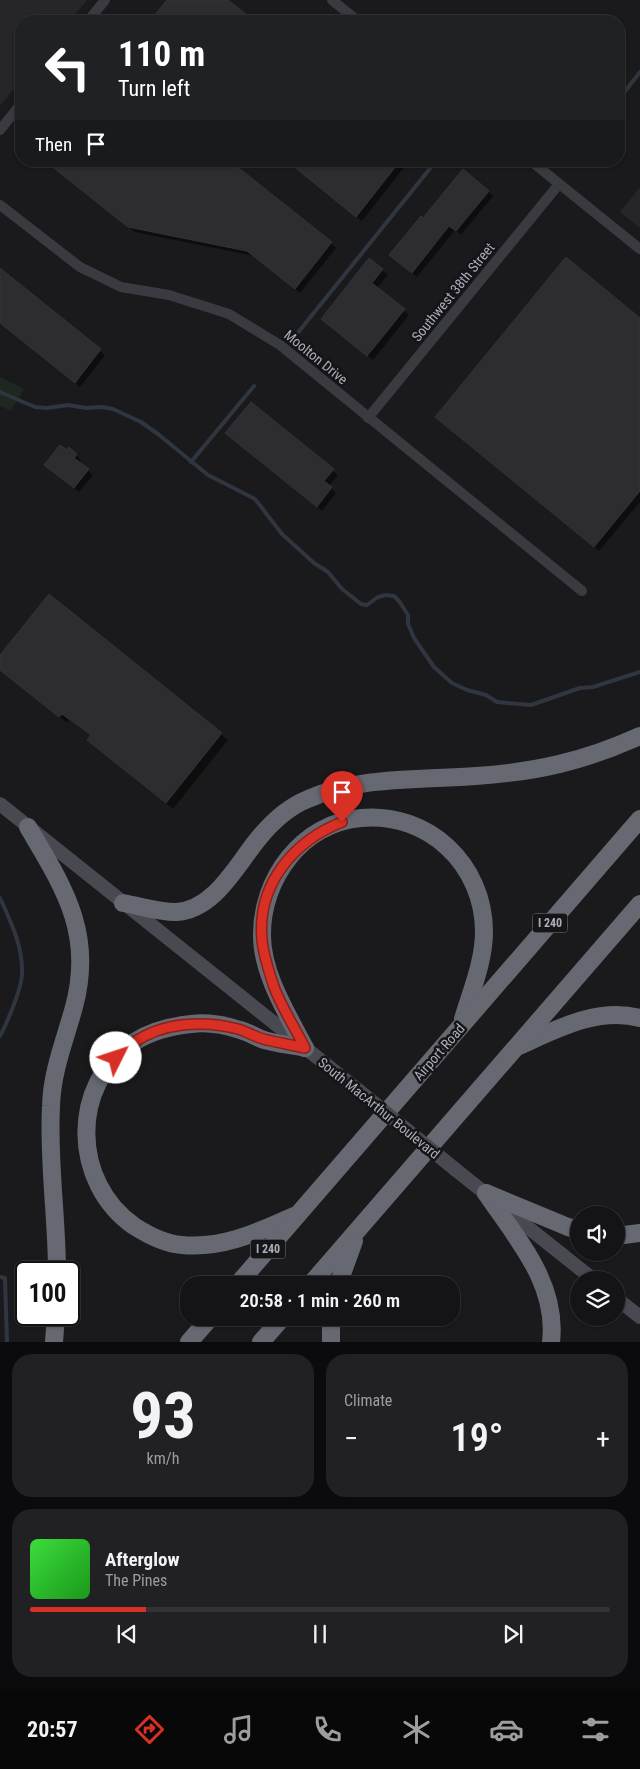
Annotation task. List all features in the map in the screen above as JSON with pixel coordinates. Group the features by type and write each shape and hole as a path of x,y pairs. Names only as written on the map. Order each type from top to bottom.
{"highway":[{"path":"124,902 155,910 176,912 191,909 203,903 216,893 268,828 290,809 322,792 342,786 374,782 516,772 552,766 585,758 640,736"},
{"path":"305,1048 275,989 266,960 262,938 263,914 268,893 276,875 303,843 323,829 361,818 382,818 403,822 424,830 458,856 471,875 483,910 484,933 481,957 460,1027"},
{"name":"Airport Road","path":"246,1276 640,819"},
{"path":"28,827 54,870 71,907 78,932 80,955 80,984 54,1076 51,1106 56,1261"},
{"path":"318,1276 640,904"},
{"path":"514,1048 569,1024 590,1018 613,1015 640,1018"},
{"path":"299,1214 246,1237 220,1244 198,1246 162,1241 143,1232 127,1221 113,1208 102,1193 92,1172 87,1152 86,1132 88,1112 95,1091 105,1073 116,1058 134,1043 151,1034 171,1027 216,1025 239,1029 265,1040 305,1048"},
{"path":"486,1193 570,1228"},
{"path":"486,1193 537,1268 546,1290 549,1305 552,1332 551,1342"},
{"path":"341,1276 357,1231"},
{"path":"625,1235 640,1233"},
{"path":"54,1342 55,1326"},
{"path":"189,1342 203,1326"},
{"path":"261,1342 275,1326"},
{"path":"330,1342 331,1326"}],"main road":[{"name":"South MacArthur Boulevard","path":"0,804 583,1271"},
{"path":"625,1305 640,1317"}],"street":[{"path":"93,15 104,0"},
{"path":"332,0 351,15"},
{"path":"0,130 15,111"},
{"path":"538,167 640,249"},
{"name":"Southwest 38th Street","path":"368,418 559,184"},
{"name":"Moolton Drive","path":"0,205 80,266 121,287 169,296 229,314 280,345 582,591"}],"shaded area":[{"path":"0,0 87,0 74,15 15,15 15,87 0,106"},
{"path":"640,187 640,228 620,212"},
{"path":"0,377 24,389 11,411 0,406"}],"building":[{"path":"167,0 228,0 247,15 155,15"},
{"path":"53,167 238,167 332,242 295,289 247,251 128,227"},
{"path":"294,167 395,167 356,217"},
{"path":"463,169 489,191 456,231 449,226 412,273 389,255 421,216 423,218"},
{"path":"566,257 640,318 640,491 594,547 435,417"},
{"path":"369,258 383,269 372,283 405,309 367,356 321,319"},
{"path":"0,268 101,349 75,383 0,323"},
{"path":"251,402 334,469 324,481 332,487 317,507 225,433"},
{"path":"60,445 67,450 69,447 77,454 74,458 89,469 74,488 44,465"},
{"path":"49,594 222,733 166,803 87,740 91,735 62,714 59,717 0,670 0,655"}],"waterway":[{"path":"625,91 640,72"},
{"path":"292,340 431,167"},
{"path":"191,462 254,386"},
{"path":"0,392 35,407 47,408 68,405 86,408 102,407 113,409 141,422 208,475 255,499 282,534 314,563 328,572 342,589 361,604 367,605 378,597 386,595 394,596 408,615 408,624 414,638 434,667 452,683 467,690 486,695 497,702 531,705 580,688 593,687 640,672"},
{"path":"0,898 12,925 22,963 17,996 0,1036"},
{"path":"0,1277 5,1278 7,1342"}],"route":[{"path":"116,1058 134,1043 151,1034 171,1027 194,1024 239,1029 265,1040 305,1048 275,989 266,960 262,938 263,914 268,893 276,875 289,858 303,843 323,829 342,822"}]}
